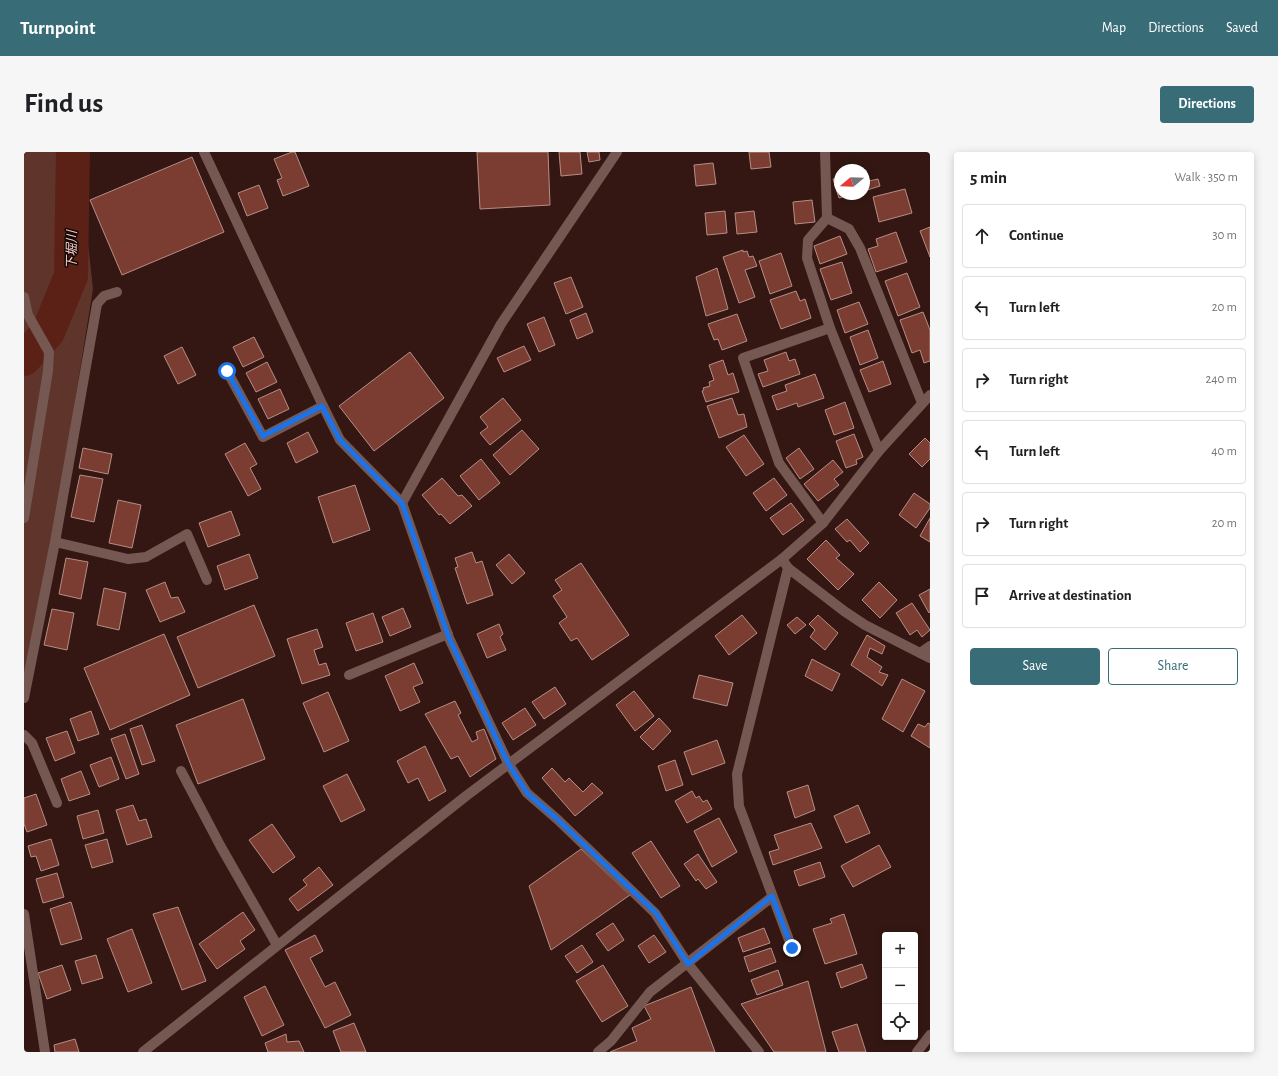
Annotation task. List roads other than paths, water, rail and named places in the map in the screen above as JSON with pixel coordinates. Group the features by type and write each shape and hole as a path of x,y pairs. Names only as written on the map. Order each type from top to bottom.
{"street":[{"path":"204,152 322,406 340,440 402,503 448,634 508,763 527,793 557,819 656,913 688,964 759,1052"},
{"path":"402,503 501,324 617,152"},
{"path":"825,152 827,218 808,240 807,258 830,328 879,451"},
{"path":"827,218 849,229 860,248 922,403"},
{"path":"24,698 55,542 97,304 104,296 117,292"},
{"path":"24,297 28,314 49,352 48,371 24,518"},
{"path":"823,523 779,463 743,358 830,328"},
{"path":"227,371 263,436 322,406"},
{"path":"143,1052 508,763 782,559 823,523 879,451 930,395"},
{"path":"55,542 128,559 146,557 187,534 207,580"},
{"path":"782,559 788,568 844,611 865,625 930,658"},
{"path":"788,568 737,774 739,806 792,948"},
{"path":"349,675 448,634"},
{"path":"920,653 930,646"},
{"path":"24,735 32,743 57,803"},
{"path":"181,771 221,847 277,945"},
{"path":"598,1052 611,1041 650,992 688,964 772,896"},
{"path":"24,914 45,1052"},
{"path":"916,1052 930,1035"}],"water":[{"path":"26,339 33,359 24,370 24,340"}],"waterway":[{"name":"下堀川","path":"24,359 48,332 71,276 73,152"}]}
